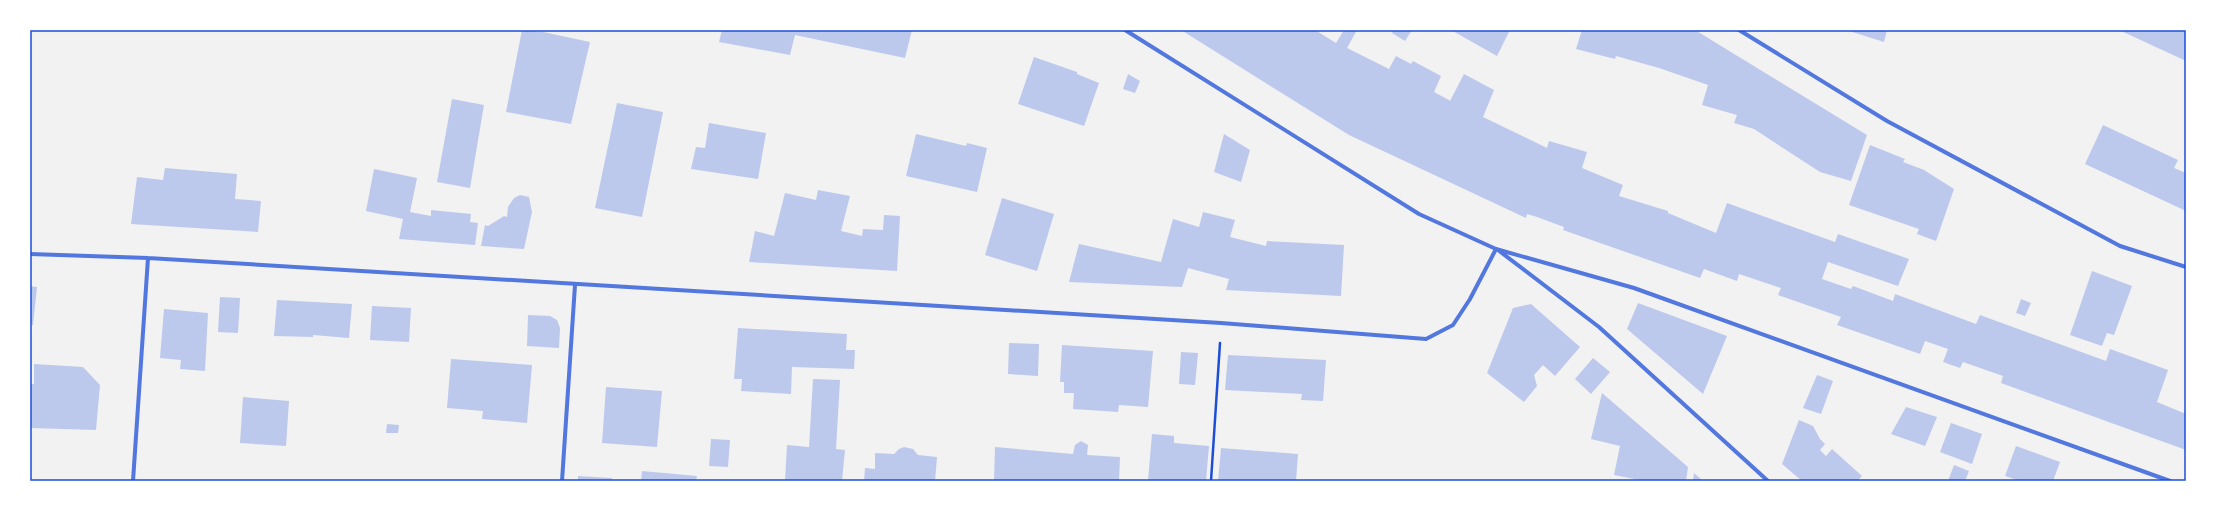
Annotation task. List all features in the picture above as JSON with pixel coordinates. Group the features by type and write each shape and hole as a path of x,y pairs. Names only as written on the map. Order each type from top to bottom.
{"street":[{"path":"1125,30 1419,214 1496,249 1634,288 2170,481"},
{"path":"1739,30 1887,121 2120,246 2186,267"},
{"path":"30,254 148,258 1221,323 1426,339 1453,325 1470,299 1496,249"},
{"path":"1496,249 1599,327 1768,481"},
{"path":"133,481 148,258"},
{"path":"562,481 575,285"}],"path":[{"path":"1211,481 1221,323"}],"building":[{"path":"522,30 543,32 590,42 571,124 506,112"},
{"path":"722,30 912,30 905,58 795,35 790,55 719,42"},
{"path":"1181,30 1315,30 1336,43 1344,30 1357,30 1347,48 1389,69 1396,56 1411,64 1413,61 1441,76 1434,92 1450,101 1464,74 1494,90 1483,117 1547,148 1549,141 1587,152 1582,168 1623,185 1619,196 1668,211 1668,213 1716,233 1727,203 1835,242 1838,234 1909,259 1898,286 1828,262 1822,279 1851,289 1853,286 1893,301 1895,294 1976,324 1980,315 2106,361 2110,349 2168,370 2157,402 2186,414 2186,450 2001,383 2003,376 1963,362 1960,368 1943,362 1948,349 1925,341 1920,354 1837,325 1841,317 1778,295 1781,288 1739,274 1737,281 1704,269 1700,278 1563,230 1564,227 1537,217 1527,214 1526,218 1349,135"},
{"path":"1394,30 1412,30 1405,41 1392,33"},
{"path":"1451,30 1510,30 1497,56"},
{"path":"1582,30 1695,30 1867,135 1851,181 1820,172 1754,129 1734,123 1737,115 1702,105 1708,85 1659,68 1616,56 1615,59 1576,49"},
{"path":"1846,30 1887,30 1884,42"},
{"path":"2119,30 2186,30 2186,61"},
{"path":"1034,57 1077,72 1077,74 1099,83 1084,126 1018,104"},
{"path":"1128,74 1140,81 1135,93 1123,89"},
{"path":"452,99 484,105 470,188 437,182"},
{"path":"617,103 663,112 642,217 595,208"},
{"path":"709,123 766,133 758,179 691,169 696,147 705,148"},
{"path":"2103,125 2178,160 2174,168 2186,173 2186,211 2085,164"},
{"path":"916,134 966,146 967,143 987,148 977,192 906,176"},
{"path":"1224,134 1250,150 1241,182 1214,172"},
{"path":"1870,145 1905,159 1903,162 1924,170 1954,189 1936,241 1917,234 1919,229 1849,205"},
{"path":"165,168 237,174 235,199 261,201 258,232 131,224 137,177 163,180"},
{"path":"374,169 417,178 410,212 431,216 431,210 471,214 470,222 478,223 475,245 399,239 403,219 366,211"},
{"path":"818,190 850,196 841,231 862,236 863,229 883,230 884,215 900,216 897,271 749,262 755,231 774,236 785,193 816,200"},
{"path":"520,195 529,197 532,212 524,249 481,246 485,225 488,226 504,216 507,217 508,207 514,198"},
{"path":"1002,198 1054,214 1037,271 985,255"},
{"path":"1203,212 1235,220 1230,237 1266,246 1267,241 1344,245 1341,296 1226,290 1229,279 1188,268 1182,287 1069,282 1079,244 1161,262 1173,219 1199,227"},
{"path":"2092,271 2132,286 2114,335 2107,333 2102,346 2070,335"},
{"path":"30,286 37,287 33,325 30,325"},
{"path":"220,297 240,298 238,333 218,332"},
{"path":"2021,299 2031,303 2025,316 2016,313"},
{"path":"277,300 352,304 349,338 313,335 313,337 274,336"},
{"path":"1638,303 1727,336 1703,394 1627,329"},
{"path":"1531,304 1580,347 1555,376 1543,365 1534,375 1537,386 1524,402 1487,373 1513,308"},
{"path":"372,306 411,308 409,342 370,340"},
{"path":"164,309 208,313 205,371 180,369 181,360 160,358"},
{"path":"528,315 550,316 557,320 560,328 559,348 527,346"},
{"path":"738,328 847,334 846,350 855,350 854,369 792,367 791,394 741,391 742,379 734,379"},
{"path":"1009,343 1039,344 1038,376 1008,374"},
{"path":"1062,345 1153,351 1148,407 1119,405 1118,412 1073,409 1074,393 1064,393 1064,382 1060,382"},
{"path":"1181,352 1198,353 1195,385 1179,384"},
{"path":"1228,355 1326,360 1323,401 1301,400 1302,394 1225,390"},
{"path":"1593,358 1610,372 1591,394 1575,379"},
{"path":"451,359 532,365 527,423 482,419 483,411 447,408"},
{"path":"34,364 83,367 100,385 96,430 30,428 31,384 34,384"},
{"path":"1817,375 1833,381 1821,414 1803,408"},
{"path":"813,379 840,380 836,449 845,450 842,481 785,481 787,445 809,447"},
{"path":"606,387 662,391 657,447 602,443"},
{"path":"1602,393 1688,467 1686,481 1644,481 1614,475 1620,446 1591,439"},
{"path":"243,397 289,401 286,446 240,443"},
{"path":"1906,407 1937,417 1925,446 1891,434"},
{"path":"1799,420 1813,426 1820,439 1825,444 1820,450 1826,456 1832,449 1862,476 1857,481 1802,481 1782,464"},
{"path":"1951,423 1982,434 1972,464 1940,452"},
{"path":"387,424 399,425 398,433 386,433"},
{"path":"1152,434 1174,436 1174,443 1209,446 1206,481 1148,481"},
{"path":"711,439 730,440 728,467 709,466"},
{"path":"1081,441 1088,445 1087,455 1120,457 1119,481 994,481 995,447 1073,454 1075,445"},
{"path":"2016,446 2060,462 2053,481 2020,481 2005,476"},
{"path":"904,447 913,449 918,455 937,457 935,481 864,481 865,468 875,469 875,453 894,454 899,449"},
{"path":"1221,448 1298,454 1296,481 1218,481"},
{"path":"1954,465 1969,471 1965,481 1948,481"},
{"path":"642,471 697,476 696,481 641,481"},
{"path":"1694,473 1703,481 1693,481"},
{"path":"578,476 612,478 612,481 578,481"}]}
